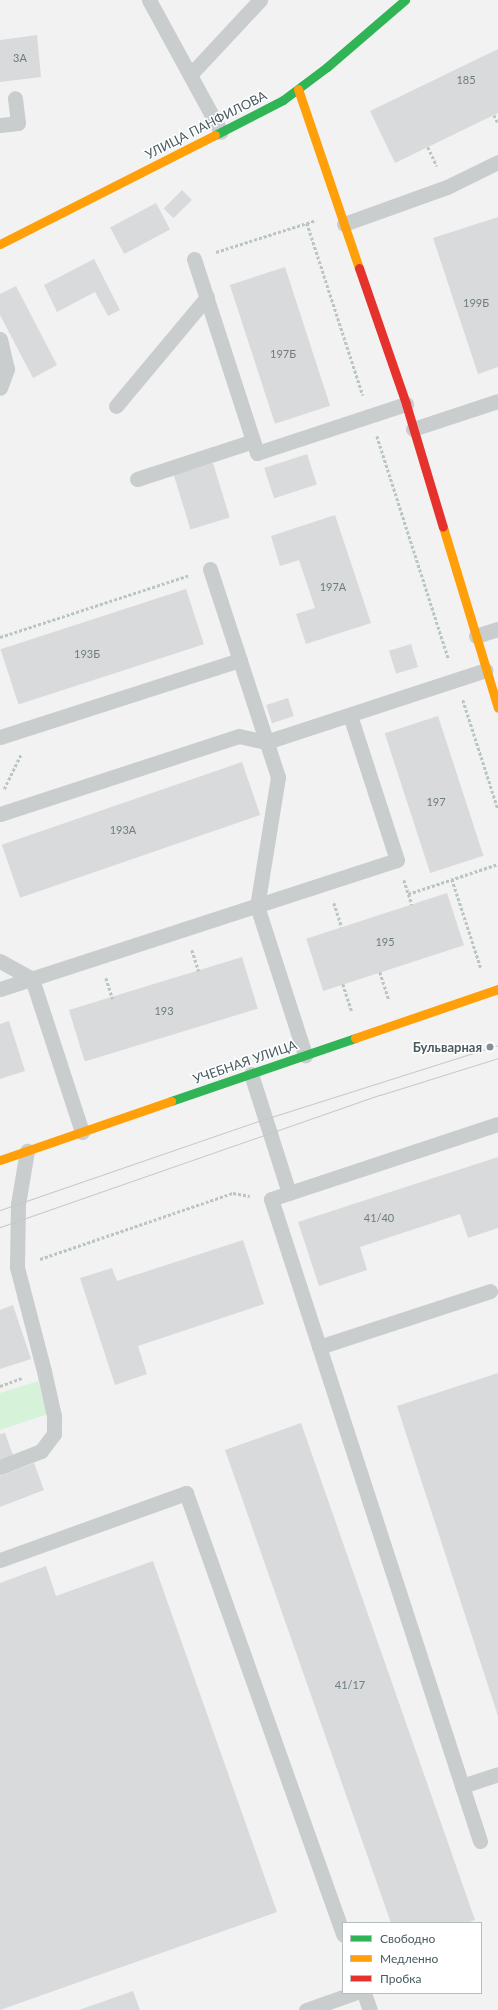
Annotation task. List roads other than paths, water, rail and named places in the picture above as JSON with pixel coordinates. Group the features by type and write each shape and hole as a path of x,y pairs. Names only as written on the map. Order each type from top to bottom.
{"street":[{"name":"УЛИЦА ПАНФИЛОВА","path":"0,244 282,100 298,89 405,0"},
{"path":"298,89 406,404 498,708"},
{"name":"УЧЕБНАЯ УЛИЦА","path":"0,1160 494,991"}],"lane":[{"path":"149,0 221,132"},
{"path":"190,75 260,0"},
{"path":"0,125 18,123 15,98"},
{"path":"342,218 447,187 498,162"},
{"path":"194,259 257,452 406,404"},
{"path":"116,406 207,296"},
{"path":"0,340 7,369 0,388"},
{"path":"413,429 498,402"},
{"path":"137,479 254,441"},
{"path":"210,569 278,777 257,906 305,1055"},
{"path":"476,636 498,629"},
{"path":"0,738 240,660"},
{"path":"0,814 239,736 266,742 486,670"},
{"path":"0,990 397,860 350,714"},
{"path":"0,961 32,979 82,1132"},
{"path":"251,1074 289,1193"},
{"path":"480,1841 271,1199 498,1124"},
{"path":"0,1467 41,1451 54,1434 54,1416 46,1379 17,1267 18,1204 27,1151"},
{"path":"319,1347 490,1291"},
{"path":"0,1560 186,1493 342,1932"},
{"path":"462,1786 498,1774"},
{"path":"306,2010 351,1994"},
{"path":"364,1994 370,2010"}],"tram line":[{"path":"0,1210 265,1119 498,1045"},
{"path":"0,1227 380,1095 498,1058"}],"place":[{"name":"Бульварная","path":"490,1047"}]}
